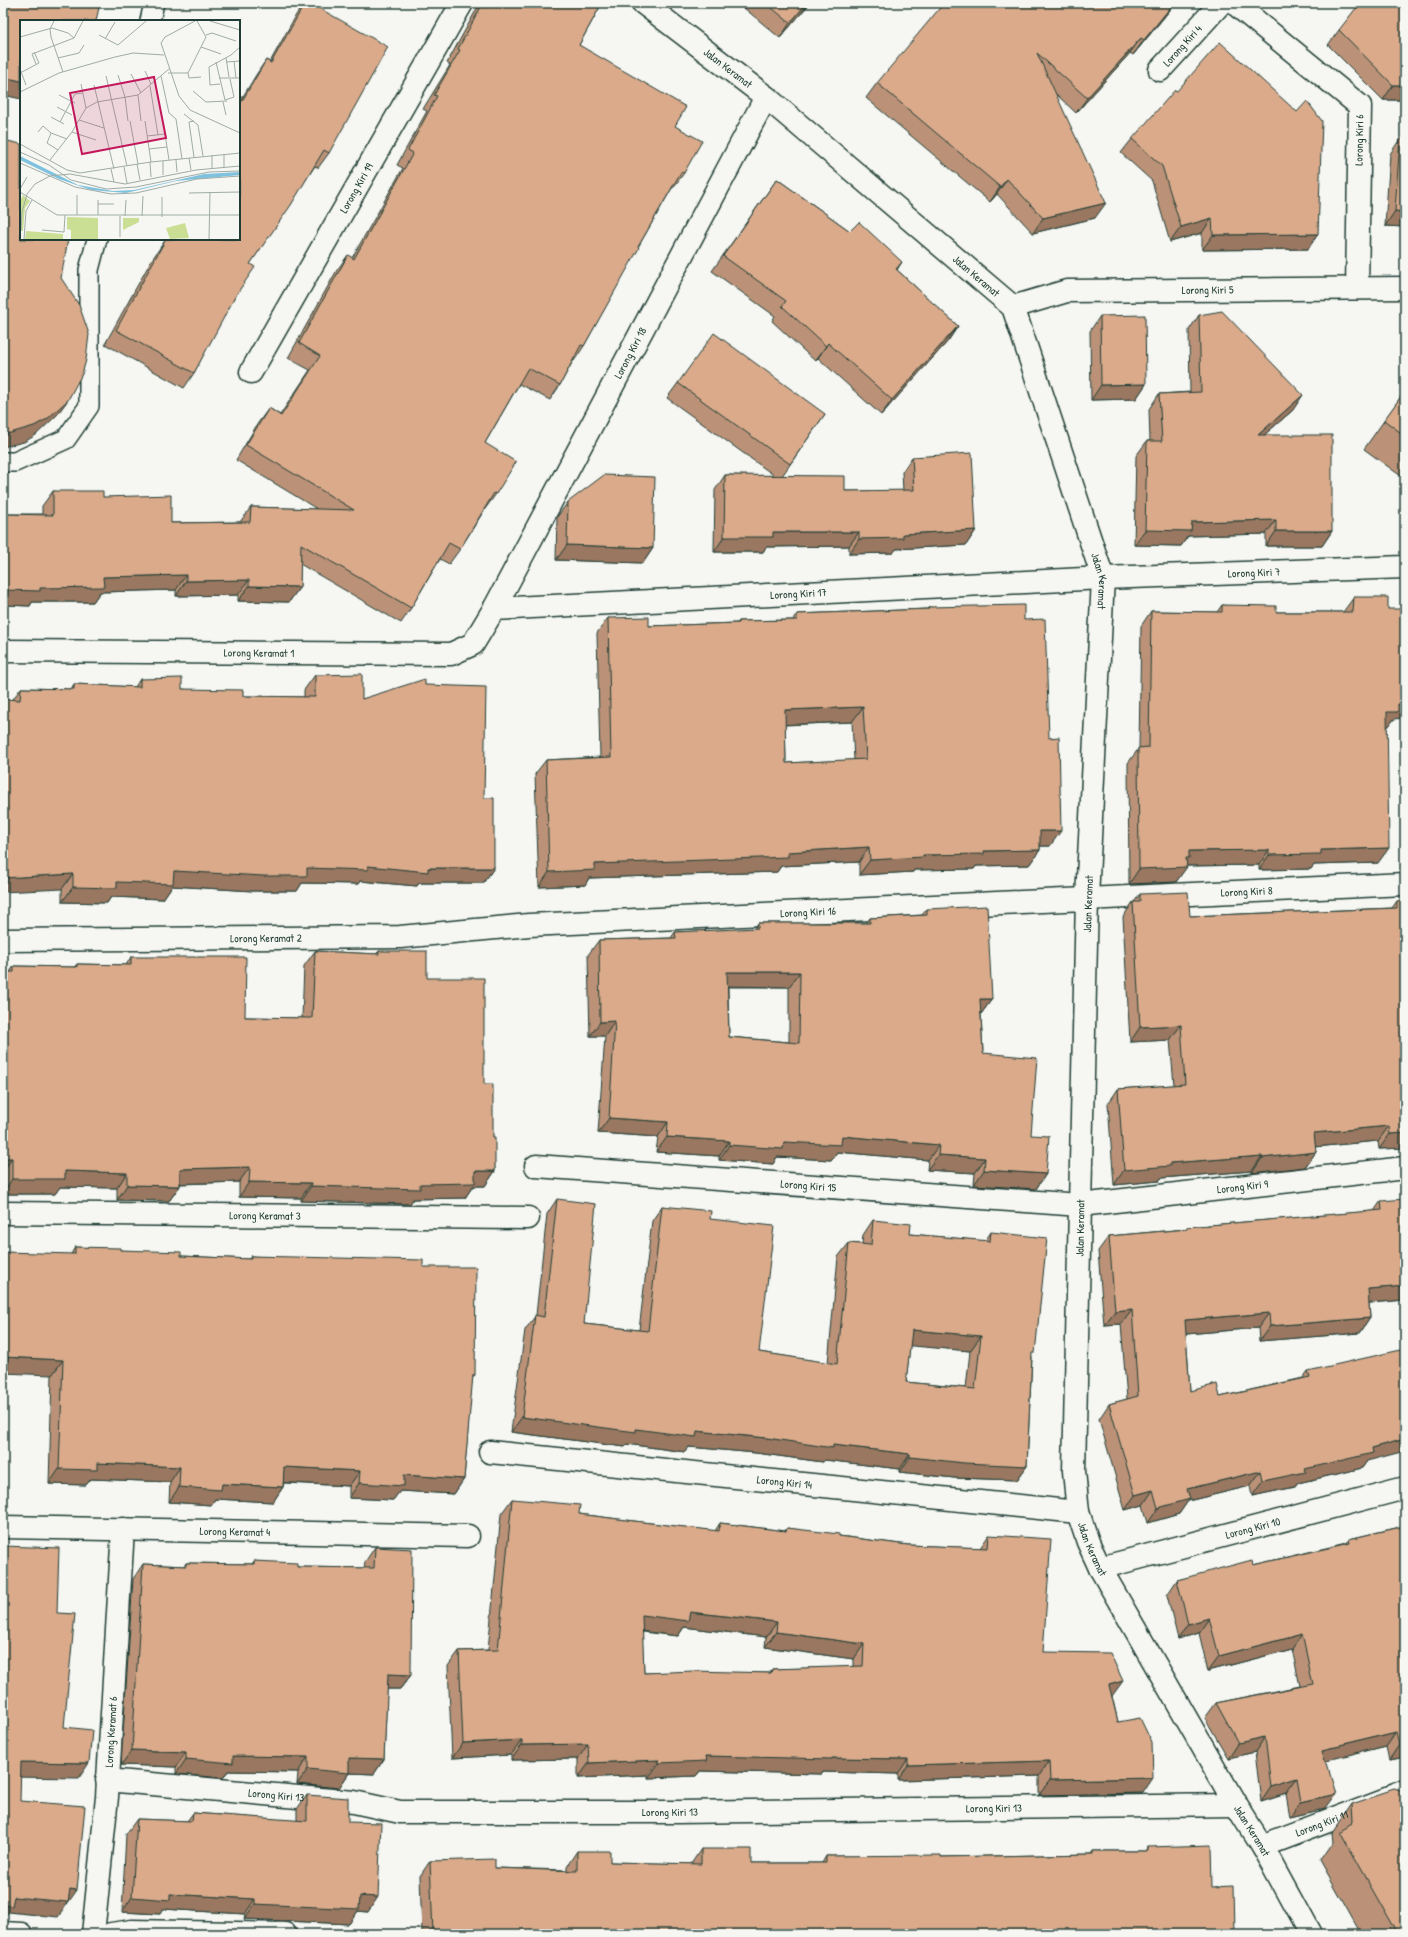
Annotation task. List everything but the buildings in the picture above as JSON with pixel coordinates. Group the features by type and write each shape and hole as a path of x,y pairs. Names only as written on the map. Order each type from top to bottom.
{"street":[{"name":"Lorong Kiri 19","path":"251,372 462,3"},
{"name":"Jalan Keramat","path":"643,3 766,97 1013,307 1103,578 1087,898 1074,1471 1078,1512 1088,1542 1100,1568 1236,1805 1262,1846 1310,1934"},
{"name":"Lorong Kiri 4","path":"1160,70 1221,3"},
{"name":"Lorong Kiri 6","path":"1234,3 1360,106 1357,288"},
{"name":"Lorong Kiri 18","path":"494,609 766,97"},
{"name":"Lorong Kiri 5","path":"1013,307 1067,291 1405,288"},
{"name":"Lorong Kiri 7","path":"1103,578 1405,567"},
{"name":"Lorong Kiri 17","path":"494,609 1103,578"},
{"name":"Lorong Keramat 1","path":"3,651 451,654 473,644 494,609"},
{"name":"Lorong Kiri 8","path":"1087,898 1405,884"},
{"name":"Lorong Kiri 16","path":"529,924 1087,898"},
{"name":"Lorong Keramat 2","path":"3,940 400,937 529,924"},
{"name":"Lorong Kiri 15","path":"536,1166 1080,1205"},
{"name":"Lorong Kiri 9","path":"1080,1205 1405,1168"},
{"name":"Lorong Keramat 3","path":"3,1213 528,1218"},
{"name":"Lorong Kiri 14","path":"490,1452 1078,1512"},
{"name":"Lorong Kiri 10","path":"1100,1568 1405,1488"},
{"name":"Lorong Keramat 4","path":"3,1527 468,1536"},
{"name":"Lorong Keramat 6","path":"93,1934 108,1780 123,1530"},
{"name":"Lorong Kiri 13","path":"108,1780 354,1802 400,1812 678,1812 1236,1805"},
{"name":"Lorong Kiri 11","path":"1262,1846 1405,1792"},
{"path":"110,1934 132,1930 285,1934"},
{"path":"3,1933 21,1934"}],"lane":[{"path":"150,20 154,3"},
{"path":"3,462 15,462 66,439 89,406 89,270 97,240"}]}
